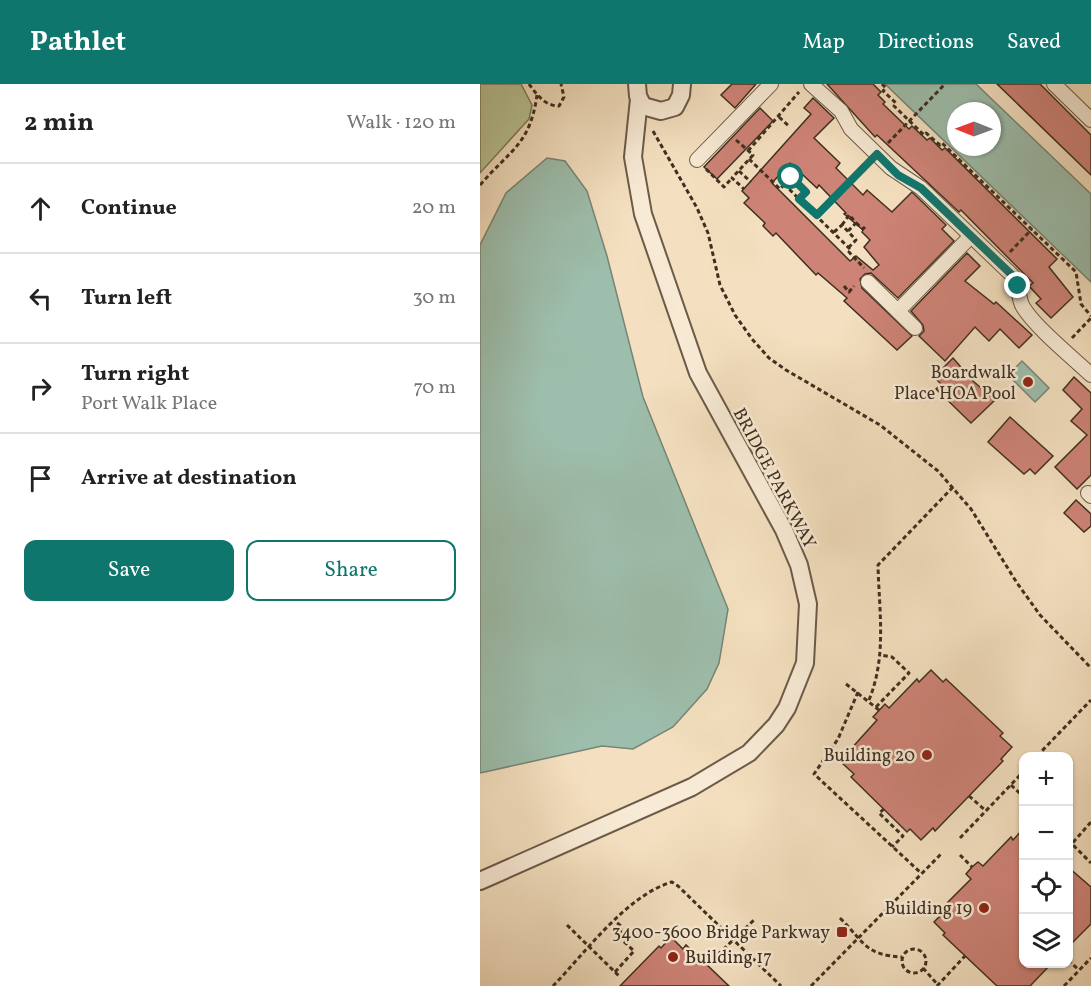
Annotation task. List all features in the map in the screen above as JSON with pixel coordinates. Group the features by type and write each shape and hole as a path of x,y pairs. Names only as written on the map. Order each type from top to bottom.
{"street":[{"path":"638,92 643,105 655,111 671,109 680,100 682,84"},
{"path":"697,160 771,84"},
{"path":"811,84 841,111 851,129 898,175 921,188 1017,281 1023,307 1091,375"},
{"path":"1053,84 1091,120"},
{"name":"BRIDGE PARKWAY","path":"480,881 692,787 749,753 788,708 805,663 808,604 799,565 765,494 698,373 643,214 633,158 638,92"},
{"path":"898,311 971,236"},
{"path":"868,282 915,328"}],"path":[{"path":"529,84 537,95 550,105 559,106 564,93 561,84"},
{"path":"748,151 806,84"},
{"path":"882,84 886,88 883,91 909,121 939,146 942,143 1076,272 1081,304 1091,317 1063,348"},
{"path":"817,215 945,84"},
{"path":"480,185 524,139 534,119 537,95"},
{"path":"779,117 790,127"},
{"path":"651,128 697,208 708,233 720,285 735,315 752,339 769,358 786,370 880,425 911,447 954,486 1040,615 1091,668"},
{"path":"697,160 724,187 753,155 726,130"},
{"path":"749,159 780,189 791,177 806,192 799,199"},
{"path":"739,171 751,182"},
{"path":"732,178 744,189"},
{"path":"784,184 849,247 851,250 849,252 866,264 869,274 868,282"},
{"path":"834,232 851,215 856,223 863,229 865,227"},
{"path":"848,231 856,223"},
{"path":"842,225 856,240 849,247"},
{"path":"999,263 1032,230"},
{"path":"869,700 880,655 882,607 878,565 954,486"},
{"path":"846,684 878,709 909,673 892,657 880,655"},
{"path":"858,692 838,739 814,774 921,873"},
{"path":"1041,752 1091,700"},
{"path":"960,838 1019,776"},
{"path":"1011,785 1019,792"},
{"path":"969,796 986,811"},
{"path":"884,809 879,813 903,836 892,847"},
{"path":"1073,843 1091,822"},
{"path":"1073,845 1091,862"},
{"path":"811,986 942,853"},
{"path":"960,855 972,867"},
{"path":"553,986 615,921 649,892 675,883 781,986"},
{"path":"840,918 880,956 902,957 910,949 918,949 925,958 923,968"},
{"path":"707,965 754,920"},
{"path":"615,921 621,926 620,938 634,951 615,972"},
{"path":"567,925 620,977"},
{"path":"923,968 938,986 965,956"},
{"path":"902,957 903,966 908,971 915,972 923,968"},
{"path":"1064,986 1091,958"},
{"path":"1073,965 1079,970"}],"shaded area":[{"path":"480,84 521,84 532,105 529,119 480,173"},
{"path":"885,84 976,84 995,102 947,102 947,144"},
{"path":"1001,108 1091,194 1091,282 960,156 1001,156"},
{"path":"547,158 565,161 587,191 607,256 643,397 728,609 719,663 707,689 673,727 633,749 602,746 480,773 480,245 506,193"},
{"name":"Boardwalk Place HOA Pool","path":"1022,361 1049,388 1035,402 1008,375"}],"building":[{"path":"732,84 756,84 735,108 721,95"},
{"path":"827,84 873,84 881,92 878,95 885,102 883,104 909,129 912,126 927,140 930,138 942,150 945,148 947,156 953,156 1057,259 1049,267 1073,297 1051,318 1036,303 1041,299 1029,286 1033,283 961,210 959,212 877,135 875,137"},
{"path":"997,84 1040,84 1091,135 1091,175"},
{"path":"813,98 834,118 814,138 840,163 836,168 863,195 867,190 892,212 912,192 946,225 942,229 954,241 898,298 871,273 865,274 860,279 862,288 912,336 897,350 844,301 847,298 818,273 816,275 776,233 773,236 763,226 765,223 744,203 749,198 742,191 811,114 804,108","holes":["790,163 817,188 819,185 870,240 864,247 879,265 873,270 856,256 850,261 772,183"]},
{"path":"760,108 773,121 717,179 704,167"},
{"path":"967,253 980,266 965,281 994,304 996,302 1032,335 1019,348 1000,329 989,341 975,327 945,361 919,336 924,331 923,325 911,311"},
{"path":"953,358 973,381 995,400 971,423 936,389 941,384 936,379 942,373 940,371"},
{"path":"1074,377 1091,393 1091,475 1077,489 1055,467 1087,435 1071,421 1082,409 1063,390"},
{"path":"1010,417 1053,456 1035,474 1030,469 1024,474 988,442"},
{"path":"1076,500 1091,514 1091,526 1084,532 1064,513"},
{"name":"Building 20","path":"931,670 943,682 946,679 1003,733 1000,736 1012,747 1001,759 1003,761 935,831 933,828 921,840 910,829 907,832 851,777 854,774 842,763 852,752 850,750 877,720 873,717 885,704 889,708 917,679 919,682"},
{"name":"Building 19","path":"1019,833 1019,968 1047,968 1030,986 997,986 943,935 945,933 934,922 946,910 943,907 971,879 966,874 972,867 978,862 983,866 1011,837 1013,840"},
{"path":"1073,871 1091,887 1091,924 1073,942"},
{"name":"Building 17","path":"671,937 683,949 686,945 729,986 620,986 659,946 661,948"}],"place":[{"name":"Boardwalk Place HOA Pool","path":"1028,382"},
{"name":"Building 20","path":"927,755"},
{"name":"Building 19","path":"984,908"},
{"name":"3400-3600 Bridge Parkway","path":"842,932"},
{"name":"Building 17","path":"673,957"}],"route":[{"path":"791,177 806,192 799,199 817,215 877,154 898,175 921,188 1013,276 1018,286"}]}
